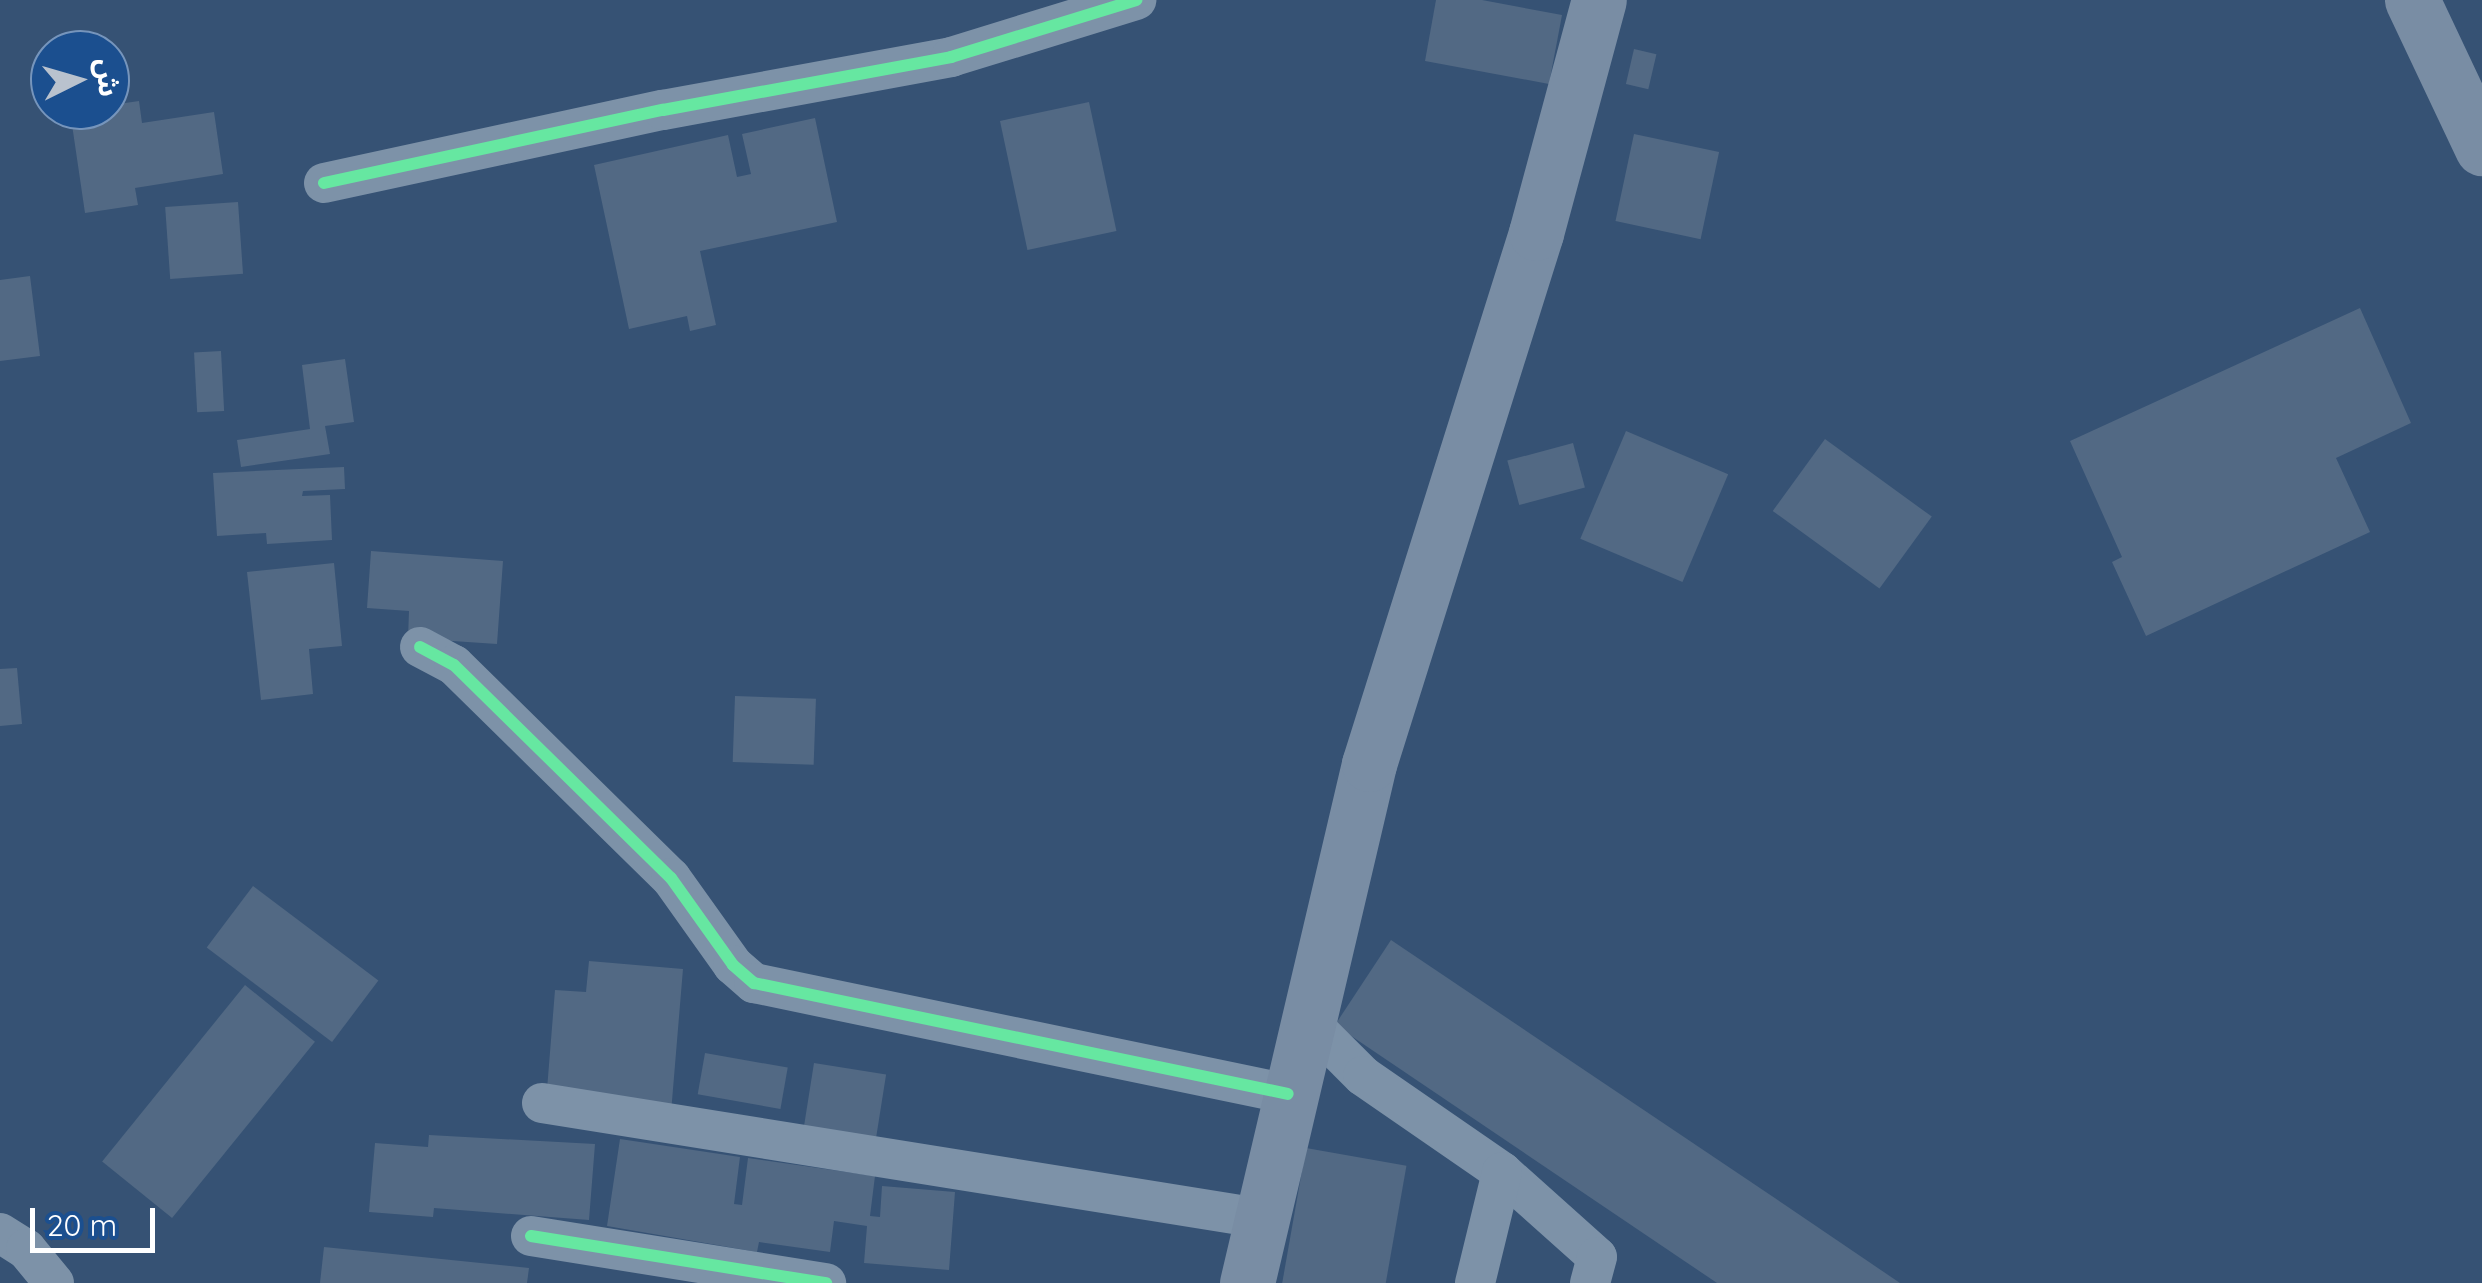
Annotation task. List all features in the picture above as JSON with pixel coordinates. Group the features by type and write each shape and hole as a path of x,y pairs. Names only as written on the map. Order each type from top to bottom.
{"main road":[{"path":"1248,1283 1259,1218 1369,764 1536,233 1599,0"},
{"path":"2412,0 2482,148"}],"street":[{"path":"324,183 663,110 952,57 1136,0"},
{"path":"420,647 454,665 671,878 733,965 754,983 1288,1094"},
{"path":"1309,1022 1363,1076 1502,1172 1597,1257 1590,1283"},
{"path":"542,1103 1259,1218"},
{"path":"1475,1283 1502,1172"},
{"path":"0,1233 26,1249 54,1283"},
{"path":"531,1236 826,1283"}],"building":[{"path":"1436,0 1482,0 1562,15 1549,84 1425,61"},
{"path":"1634,49 1656,54 1648,89 1626,84"},
{"path":"139,101 142,123 214,112 223,174 135,188 138,205 85,213 73,130 130,130 130,102"},
{"path":"1089,102 1116,231 1027,250 1000,121"},
{"path":"815,118 837,222 700,251 716,325 690,331 687,316 629,329 594,165 728,135 737,177 751,174 742,134"},
{"path":"1634,134 1719,152 1701,239 1615,221"},
{"path":"238,202 243,274 170,279 165,207"},
{"path":"30,276 40,356 0,361 0,280"},
{"path":"2360,308 2411,423 2336,458 2370,532 2146,636 2112,562 2122,557 2070,441"},
{"path":"221,351 224,411 197,412 194,352"},
{"path":"345,359 354,422 325,426 330,454 241,467 237,440 310,429 302,365"},
{"path":"1626,431 1728,474 1682,582 1580,539"},
{"path":"1825,439 1932,517 1879,589 1773,511"},
{"path":"1573,443 1585,487 1519,505 1507,461"},
{"path":"344,467 345,489 303,491 302,496 330,495 332,540 267,544 266,533 217,536 213,473"},
{"path":"371,551 503,561 497,644 408,638 409,611 367,608"},
{"path":"334,563 342,646 309,649 313,694 261,700 247,572"},
{"path":"17,668 22,724 0,726 0,669"},
{"path":"735,696 816,699 814,765 733,762"},
{"path":"253,886 378,980 332,1042 207,947"},
{"path":"1391,940 1900,1283 1717,1283 1335,1025"},
{"path":"589,961 683,969 671,1113 546,1102 555,990 586,992"},
{"path":"245,985 315,1042 172,1218 102,1161"},
{"path":"705,1053 788,1068 780,1109 698,1094"},
{"path":"814,1063 886,1074 876,1138 804,1126"},
{"path":"429,1135 595,1144 589,1220 434,1208 433,1217 369,1212 375,1143 428,1147"},
{"path":"620,1139 740,1157 734,1204 742,1205 748,1158 875,1176 870,1216 880,1217 882,1186 955,1192 949,1270 864,1263 867,1226 834,1221 830,1252 759,1242 757,1252 607,1226"},
{"path":"1306,1148 1406,1166 1386,1283 1282,1283"},
{"path":"324,1247 529,1268 527,1283 320,1283"}],"cycle path":[{"path":"324,183 663,110 951,57 1136,0"},
{"path":"420,647 454,665 671,878 733,965 754,983 1288,1094"},
{"path":"531,1236 826,1283"}]}
